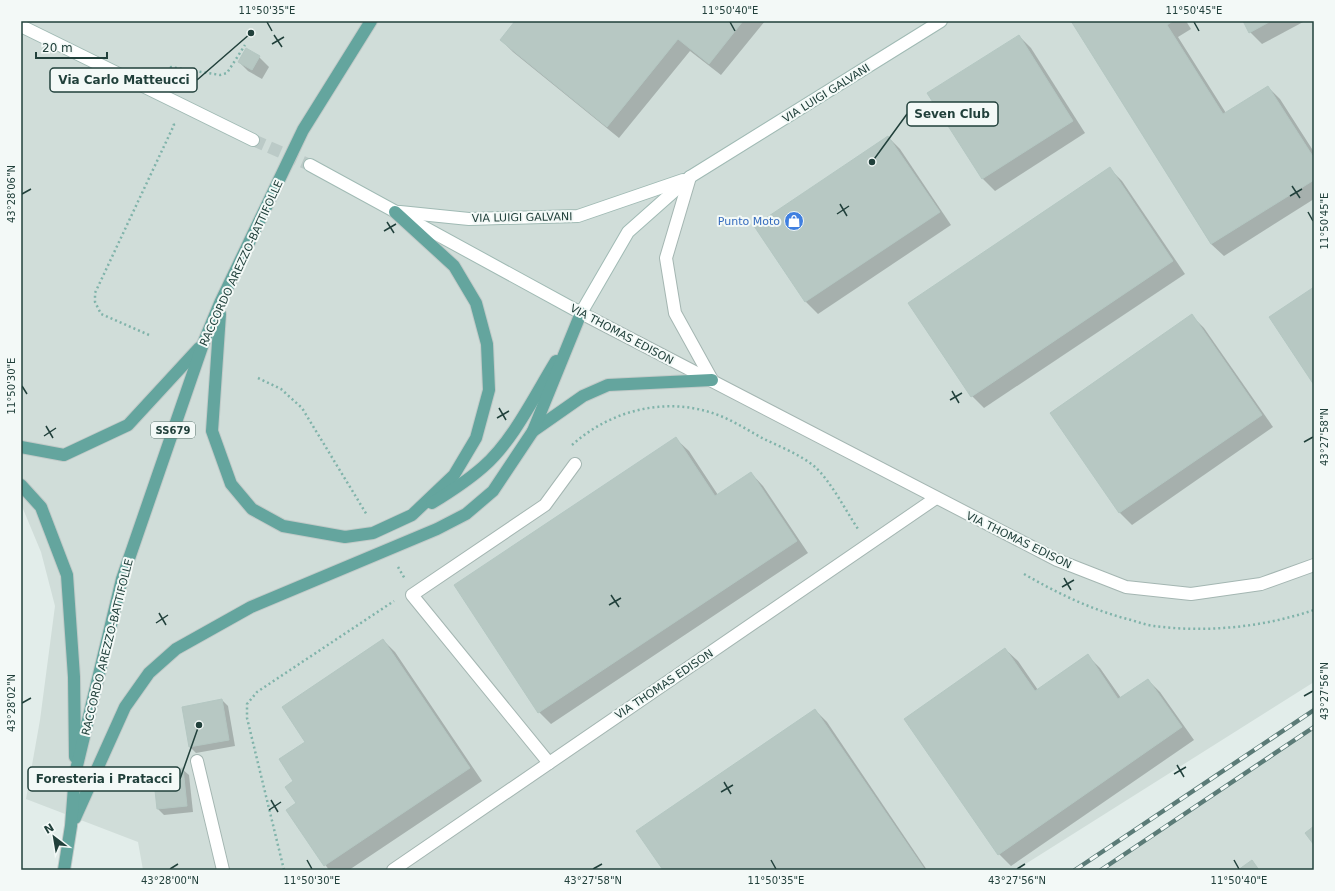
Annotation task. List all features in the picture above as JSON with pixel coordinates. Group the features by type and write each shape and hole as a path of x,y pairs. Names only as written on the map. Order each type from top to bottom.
{"main road":[{"name":"RACCORDO AREZZO-BATTIFOLLE","path":"64,870 71,826 75,774 122,579 203,344 220,303 303,130 371,21"},
{"path":"395,212 454,266 476,303 488,344 489,390 476,438 454,475 412,515"},
{"path":"220,303 212,431 231,484 252,509 283,526 345,537 373,533 412,515 450,492 484,467 508,438 575,331"},
{"path":"71,826 125,707 149,673 176,649 251,607 437,529 466,514 493,491 533,431 575,331 581,313"},
{"path":"21,447 64,455 128,425 203,344"},
{"path":"533,431 583,396 608,385 712,380"},
{"path":"21,485 41,507 67,575 74,677 75,774"}],"street":[{"name":"VIA LUIGI GALVANI","path":"581,313 628,232 690,177 941,21"},
{"path":"21,26 253,140"},
{"name":"VIA THOMAS EDISON","path":"310,165 581,313 1057,560 1126,586 1191,594 1261,584 1314,565"},
{"name":"VIA LUIGI GALVANI","path":"395,212 469,219 578,216 690,177"},
{"path":"690,177 666,258 675,313 712,380"},
{"path":"549,763 412,595 544,505 575,464"},
{"name":"VIA THOMAS EDISON","path":"393,870 936,498"},
{"path":"197,761 223,870"}],"path":[{"path":"157,93 171,67 220,75 227,73 245,45"},
{"path":"149,336 101,314 95,302 94,293 174,125 171,117"},
{"path":"258,378 281,389 302,408 369,519"},
{"path":"570,447 585,433 608,419 631,411 656,406 676,406 697,408 719,415 815,467 868,544"},
{"path":"398,567 406,581"},
{"path":"1024,574 1066,598 1105,613 1153,626 1207,629 1254,624 1298,616 1314,610"},
{"path":"284,870 247,718 247,704 257,692 397,600"}],"shaded area":[{"path":"21,21 1314,21 1314,682 1016,870 143,870 138,842 26,799 40,720 55,606 41,552 21,504"},
{"path":"1314,727 1314,870 1101,870"}],"building":[{"path":"515,21 743,21 709,64 678,39 607,127 500,40"},
{"path":"1071,21 1173,21 1167,25 1223,114 1268,86 1314,158 1314,180 1211,244"},
{"path":"1243,21 1271,21 1249,33"},
{"path":"1019,35 1073,121 982,179 927,93"},
{"path":"246,48 260,56 252,70 238,62"},
{"path":"888,136 940,212 805,302 754,226"},
{"path":"1110,167 1173,261 971,397 908,303"},
{"path":"1314,287 1314,385 1269,317"},
{"path":"1192,314 1262,415 1119,513 1050,413"},
{"path":"676,437 715,496 751,472 797,541 538,713 454,585"},
{"path":"383,639 470,768 324,866 286,810 296,803 285,787 293,781 279,759 305,742 282,707"},
{"path":"1005,648 1035,691 1088,654 1118,699 1148,679 1182,727 998,855 904,719"},
{"path":"222,699 229,740 189,747 182,707"},
{"path":"815,709 925,870 663,870 636,831"},
{"path":"183,768 187,806 157,809 153,772"},
{"path":"1314,826 1314,845 1305,833"},
{"path":"1252,860 1259,870 1238,870"}],"tunnel":[{"path":"253,140 310,165"}],"railway":[{"path":"1075,870 1314,710"},
{"path":"1101,870 1314,727"}],"place":[{"name":"Via Carlo Matteucci","path":"251,33"},
{"name":"Seven Club","path":"872,162"},
{"name":"Punto Moto","path":"794,221"},
{"name":"Foresteria i Pratacci","path":"199,725"}]}
